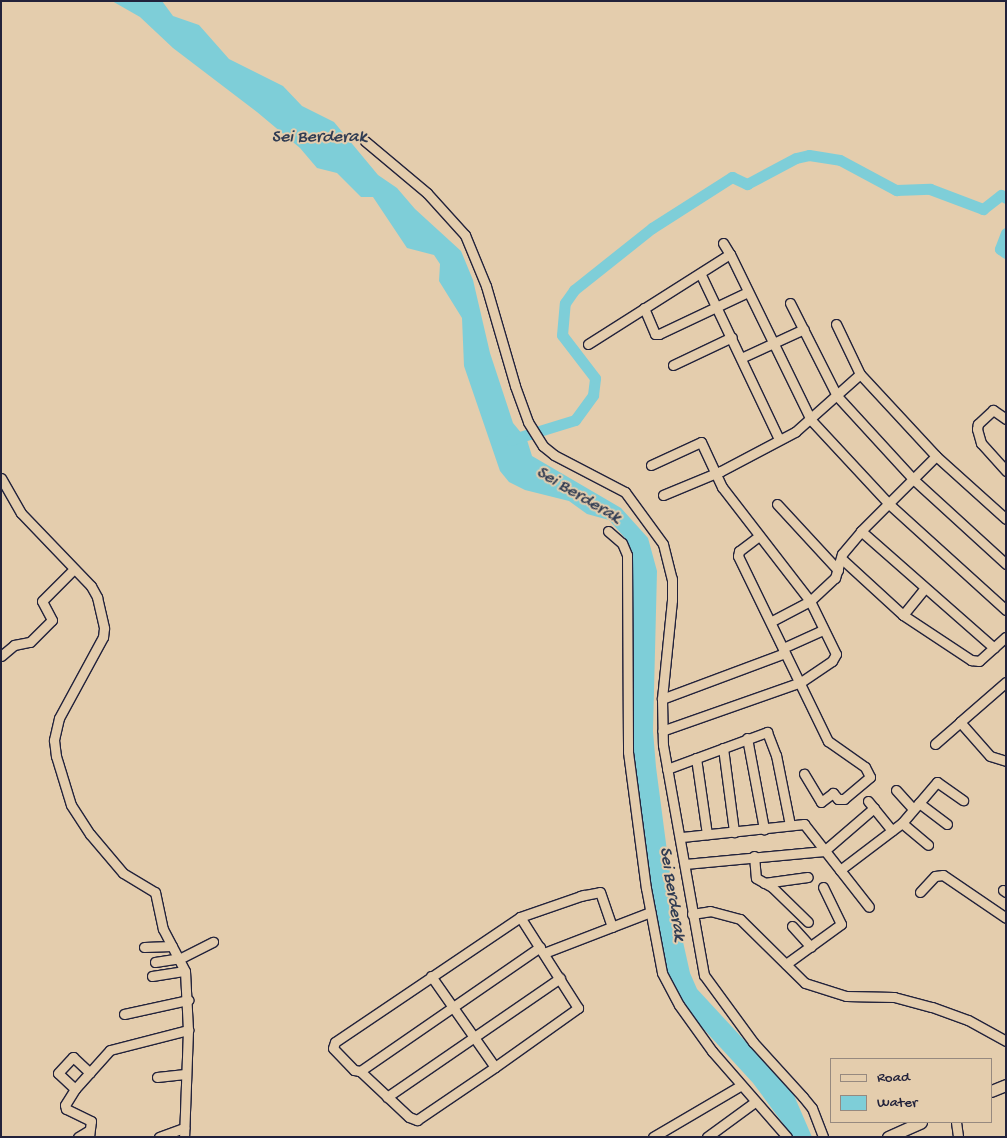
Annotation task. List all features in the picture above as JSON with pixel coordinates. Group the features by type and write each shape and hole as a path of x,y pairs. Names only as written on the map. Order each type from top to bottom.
{"main road":[{"path":"992,1091 1006,1085"},
{"path":"888,1137 919,1123"}],"street":[{"path":"365,141 427,193 465,235 486,286 528,422 544,446 554,455 625,492 633,506 663,544 672,579 672,600 662,700 662,731 682,837 692,914 704,975 753,1042 808,1103 823,1137"},
{"path":"723,243 811,420 889,504 1006,610"},
{"path":"588,344 644,308 701,275 730,254"},
{"path":"701,275 779,439"},
{"path":"644,308 655,334 659,334 718,308 748,292"},
{"path":"790,303 804,329 807,342 837,396 913,479 1006,564"},
{"path":"836,324 860,374 936,456 1006,519"},
{"path":"741,358 804,329"},
{"path":"673,365 732,337"},
{"path":"663,495 716,472 811,420 860,374"},
{"path":"1006,419 992,410 978,424 977,429 981,442 1006,471"},
{"path":"651,465 699,441 722,487 759,536 779,557 810,602 836,656 801,682 662,731"},
{"path":"772,621 810,602 835,578 843,560 842,554 861,531 936,456"},
{"path":"1,478 5,496 91,586 104,628 100,645 59,718 54,740 56,756 71,806 90,834 123,873 155,892 163,928 172,946 181,958 186,971 188,1030 184,1132 159,1137"},
{"path":"777,504 838,570"},
{"path":"608,531 622,543 626,555 628,752 650,912 662,974 672,995 740,1086 787,1137"},
{"path":"861,531 994,648"},
{"path":"759,536 738,554 772,621 784,651 801,682 828,741 865,767 870,776 844,798 838,799 833,793 821,802 804,774"},
{"path":"843,560 903,615 975,662 1006,637"},
{"path":"1,656 14,645 30,642 52,620 42,601 74,569"},
{"path":"903,615 924,588"},
{"path":"662,700 784,651 823,630"},
{"path":"935,744 1006,682"},
{"path":"960,722 990,756 1006,761"},
{"path":"668,769 747,738 768,733 790,825"},
{"path":"747,738 764,829"},
{"path":"723,748 734,832"},
{"path":"696,758 707,834"},
{"path":"840,870 902,823 937,782 962,800"},
{"path":"896,790 916,806 947,824"},
{"path":"685,864 754,856 824,851 871,804 892,832"},
{"path":"902,823 928,845"},
{"path":"682,837 790,825 807,826 824,851 869,907"},
{"path":"754,856 756,878 808,922"},
{"path":"920,892 935,876 943,875 1006,918"},
{"path":"764,883 808,877"},
{"path":"786,964 835,930 841,922 823,887"},
{"path":"612,927 600,892 582,896 520,917 335,1042 333,1048 354,1070 360,1070 453,1006 542,950 612,927 650,912"},
{"path":"692,914 710,911 740,919 805,983 828,992 903,999 951,1013 1006,1040"},
{"path":"360,1070 409,1117 417,1120 577,1009 560,978 520,917"},
{"path":"792,926 811,947"},
{"path":"155,962 181,958 213,942"},
{"path":"144,947 172,946"},
{"path":"152,976 186,971"},
{"path":"431,976 495,1067"},
{"path":"387,1097 560,978"},
{"path":"124,1014 188,1000"},
{"path":"78,1137 89,1134 90,1121 66,1109 66,1101 115,1047 188,1030"},
{"path":"75,1089 56,1070 73,1057 90,1074"},
{"path":"157,1077 185,1074"},
{"path":"653,1137 740,1086"},
{"path":"708,1137 755,1102"},
{"path":"956,1123 958,1137"}],"water":[{"name":"Sei Berderak","path":"112,1 162,1 173,16 199,25 229,59 283,86 302,106 334,122 378,175 397,188 415,209 461,251 473,280 490,353 513,423 527,440 532,456 621,508 648,538 657,571 653,731 656,767 673,897 690,973 697,989 793,1093 812,1137 793,1137 753,1083 698,1023 667,978 645,862 647,853 642,844 632,766 629,547 625,538 609,520 587,514 569,501 525,490 509,482 500,471 464,366 462,318 439,281 440,264 434,255 407,248 373,197 361,197 337,173 317,168 300,148 257,112 173,48 140,17"}],"waterway":[{"path":"510,440 575,420 593,395 595,378 562,335 565,303 574,290 652,228 732,177 747,184 796,158 809,155 840,160 896,190 930,189 983,209 1001,195 1006,198"},
{"path":"1006,233 1000,249 1006,253"}]}
